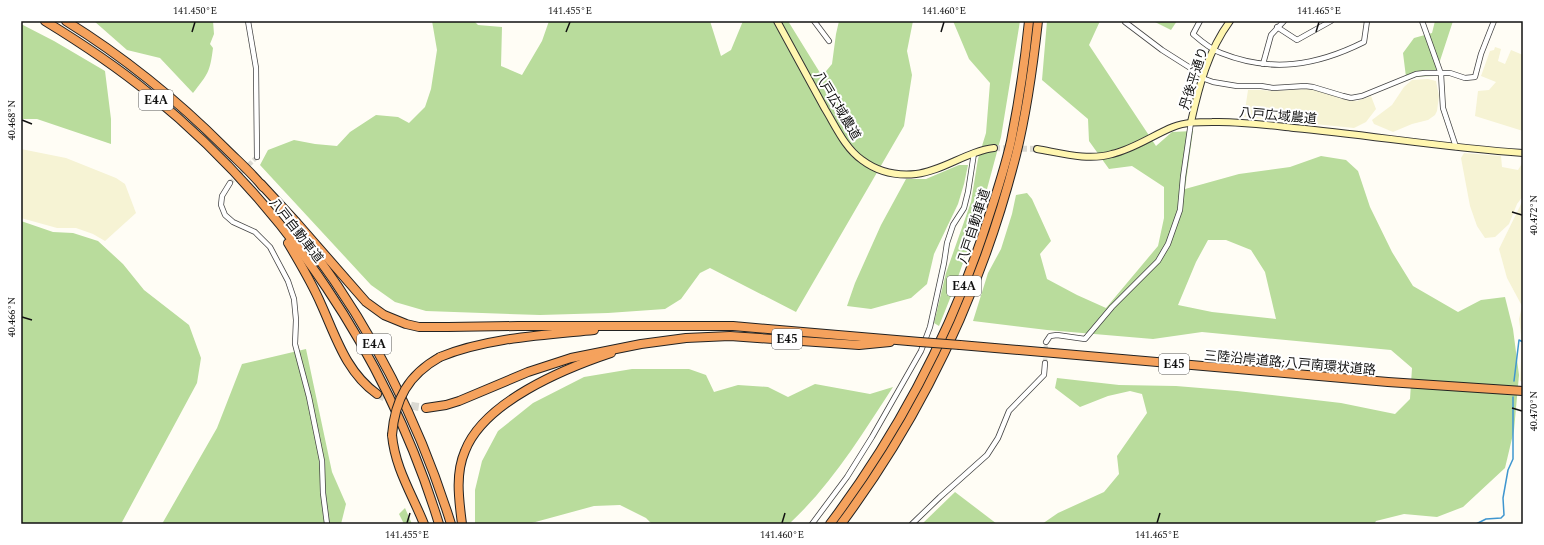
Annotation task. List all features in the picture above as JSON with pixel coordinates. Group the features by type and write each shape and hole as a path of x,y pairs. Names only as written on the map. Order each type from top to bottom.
{"highway":[{"name":"八戸自動車道","path":"45,21 102,58 150,94 231,170 275,220 315,272 368,357 401,421 426,484 439,524"},
{"name":"八戸自動車道","path":"66,21 104,46 158,87 213,136 261,184 296,228 332,277 382,358 399,392 436,478 451,524"},
{"name":"八戸自動車道","path":"830,524 869,470 913,395 944,335 963,291 996,196 1010,142 1020,95 1029,21"},
{"name":"八戸自動車道","path":"841,524 896,443 921,398 951,339 976,278 1003,203 1016,154 1028,100 1038,21"},
{"path":"261,184 366,302 394,321 419,326 437,327 669,325"},
{"path":"254,195 286,240 305,272 347,362 360,380 377,394"},
{"path":"424,524 395,457 392,435 397,407 408,384 421,370 440,357 466,348 500,341 594,330 669,325"},
{"name":"三陸沿岸道路;八戸南環状道路","path":"669,325 733,326 1388,382 1523,391"},
{"name":"三陸沿岸道路;八戸南環状道路","path":"662,341 730,336 859,345 916,341"},
{"path":"426,408 460,401 528,372 571,358 618,347 662,341"},
{"path":"462,524 459,493 461,465 469,441 484,422 520,395 558,373 618,351 662,341"}],"street":[{"path":"248,21 256,68 257,157"},
{"name":"八戸広域農道","path":"777,21 844,142 860,160 873,168 887,173 917,174 934,169 984,149 994,148"},
{"path":"814,21 829,41"},
{"path":"1200,21 1193,34 1213,50 1250,62 1288,65 1316,61 1344,52 1364,42 1367,21"},
{"name":"丹後平通り","path":"1191,122 1202,77 1222,32 1230,21"},
{"path":"1263,64 1271,35 1284,21"},
{"path":"1277,27 1297,40 1331,21"},
{"path":"1422,21 1441,74 1443,108 1456,147"},
{"path":"1125,22 1162,50 1202,77 1213,82 1237,86 1260,86 1273,88 1305,86 1351,98 1362,96 1416,74 1450,73 1465,78 1475,77 1481,54 1494,21"},
{"path":"1046,342 1050,336 1057,335 1085,339 1112,307 1158,261 1168,244 1180,210 1182,184 1191,122"},
{"name":"八戸広域農道","path":"1037,149 1071,155 1096,157 1112,155 1127,150 1174,126 1191,122 1214,122 1244,123 1346,133 1456,147 1523,153"},
{"path":"812,524 851,471 891,405 921,351 930,327 947,243 953,225 964,208 974,153"},
{"path":"230,183 222,196 221,205 225,215 233,222 255,232 270,247 288,281 294,299 296,320 295,344 309,397 322,461 323,493 327,524"},
{"path":"912,524 987,455 998,438 1008,411 1044,374 1045,363"}],"shaded area":[{"path":"1495,47 1501,49 1498,61 1505,64 1511,50 1523,55 1523,131 1475,116 1478,91 1489,90 1496,82 1481,76 1490,51 1494,50"},
{"path":"1428,79 1436,81 1439,96 1435,115 1428,120 1412,124 1393,132 1374,124 1372,120 1392,105 1404,87 1412,80"},
{"path":"1308,89 1318,90 1342,99 1357,101 1371,96 1376,109 1366,122 1354,128 1244,117 1248,90 1273,91"},
{"path":"21,149 66,158 116,178 125,184 136,213 105,241 93,234 76,228 57,228 21,218"},
{"path":"1464,153 1501,156 1502,167 1518,170 1523,162 1523,196 1517,204 1509,224 1495,237 1485,238 1477,226 1470,206 1461,158"},
{"path":"1523,200 1523,382 1520,381 1522,343 1519,319 1522,306 1507,278 1499,249"}],"green space":[{"path":"94,21 213,21 214,34 210,44 213,48 208,72 193,93 160,58 127,50"},
{"path":"432,21 474,21 478,25 502,27 501,66 522,75 542,41 549,21 710,21 721,56 731,50 743,21 788,21 822,76 832,64 839,21 913,21 907,51 912,75 904,126 796,312 710,268 700,273 681,299 665,309 608,313 540,315 426,311 395,302 371,285 260,165 268,150 294,140 337,146 350,132 376,115 398,117 409,123 425,107 431,89 437,50"},
{"path":"953,21 1020,21 1001,137 980,215 939,326 934,323 946,273 971,202 978,159 986,133 990,83 969,59"},
{"path":"1047,21 1100,21 1089,45 1156,146 1172,132 1193,131 1185,189 1239,174 1290,167 1321,156 1346,160 1358,171 1370,207 1392,252 1413,286 1458,312 1481,300 1505,297 1513,329 1519,375 1514,430 1505,468 1463,507 1437,517 1404,514 1376,521 1374,524 1042,524 1058,513 1104,492 1119,474 1117,456 1147,413 1142,394 1130,391 1108,396 1080,407 1055,388 1057,378 1119,385 1176,386 1237,391 1341,403 1395,414 1410,399 1412,368 1391,350 1202,332 1153,339 1047,330 973,321 988,273 1001,249 1012,214 1016,195 1027,193 1032,199 1051,241 1040,254 1047,279 1106,308 1158,246 1164,218 1164,187 1132,166 1109,169 1089,141 1088,119 1042,80","holes":["1208,240 1226,240 1251,250 1265,272 1276,319 1212,312 1178,305 1196,262"]},
{"path":"1153,21 1177,21 1171,30"},
{"path":"1435,21 1453,21 1435,76 1406,77 1403,53 1414,38 1432,33"},
{"path":"21,24 54,41 105,71 111,119 111,144 37,119 21,119"},
{"path":"959,165 968,165 964,184 958,204 934,254 927,284 911,298 871,309 847,306 855,283 881,225 906,179 926,179"},
{"path":"21,221 53,232 73,233 98,241 123,264 144,290 189,325 201,358 197,383 121,524 21,524"},
{"path":"306,349 332,472 346,504 341,524 162,524 217,428 242,364"},
{"path":"632,369 689,369 706,375 714,392 738,385 768,387 788,397 815,384 870,394 893,387 845,459 819,493 789,524 652,524 646,518 620,505 594,506 528,524 475,524 475,490 482,461 498,431 533,403 584,377"},
{"path":"955,492 997,524 922,524"},
{"path":"405,508 412,524 404,524 399,514"}],"waterway":[{"path":"1514,381 1519,340 1523,342"},
{"path":"1476,524 1486,519 1501,518 1504,515 1503,498 1508,470 1513,459 1513,397"}],"tunnel":[{"path":"994,148 1037,149"},
{"path":"230,183 257,157"},
{"path":"1045,363 1046,342"},
{"path":"377,394 401,403 426,408"}]}
